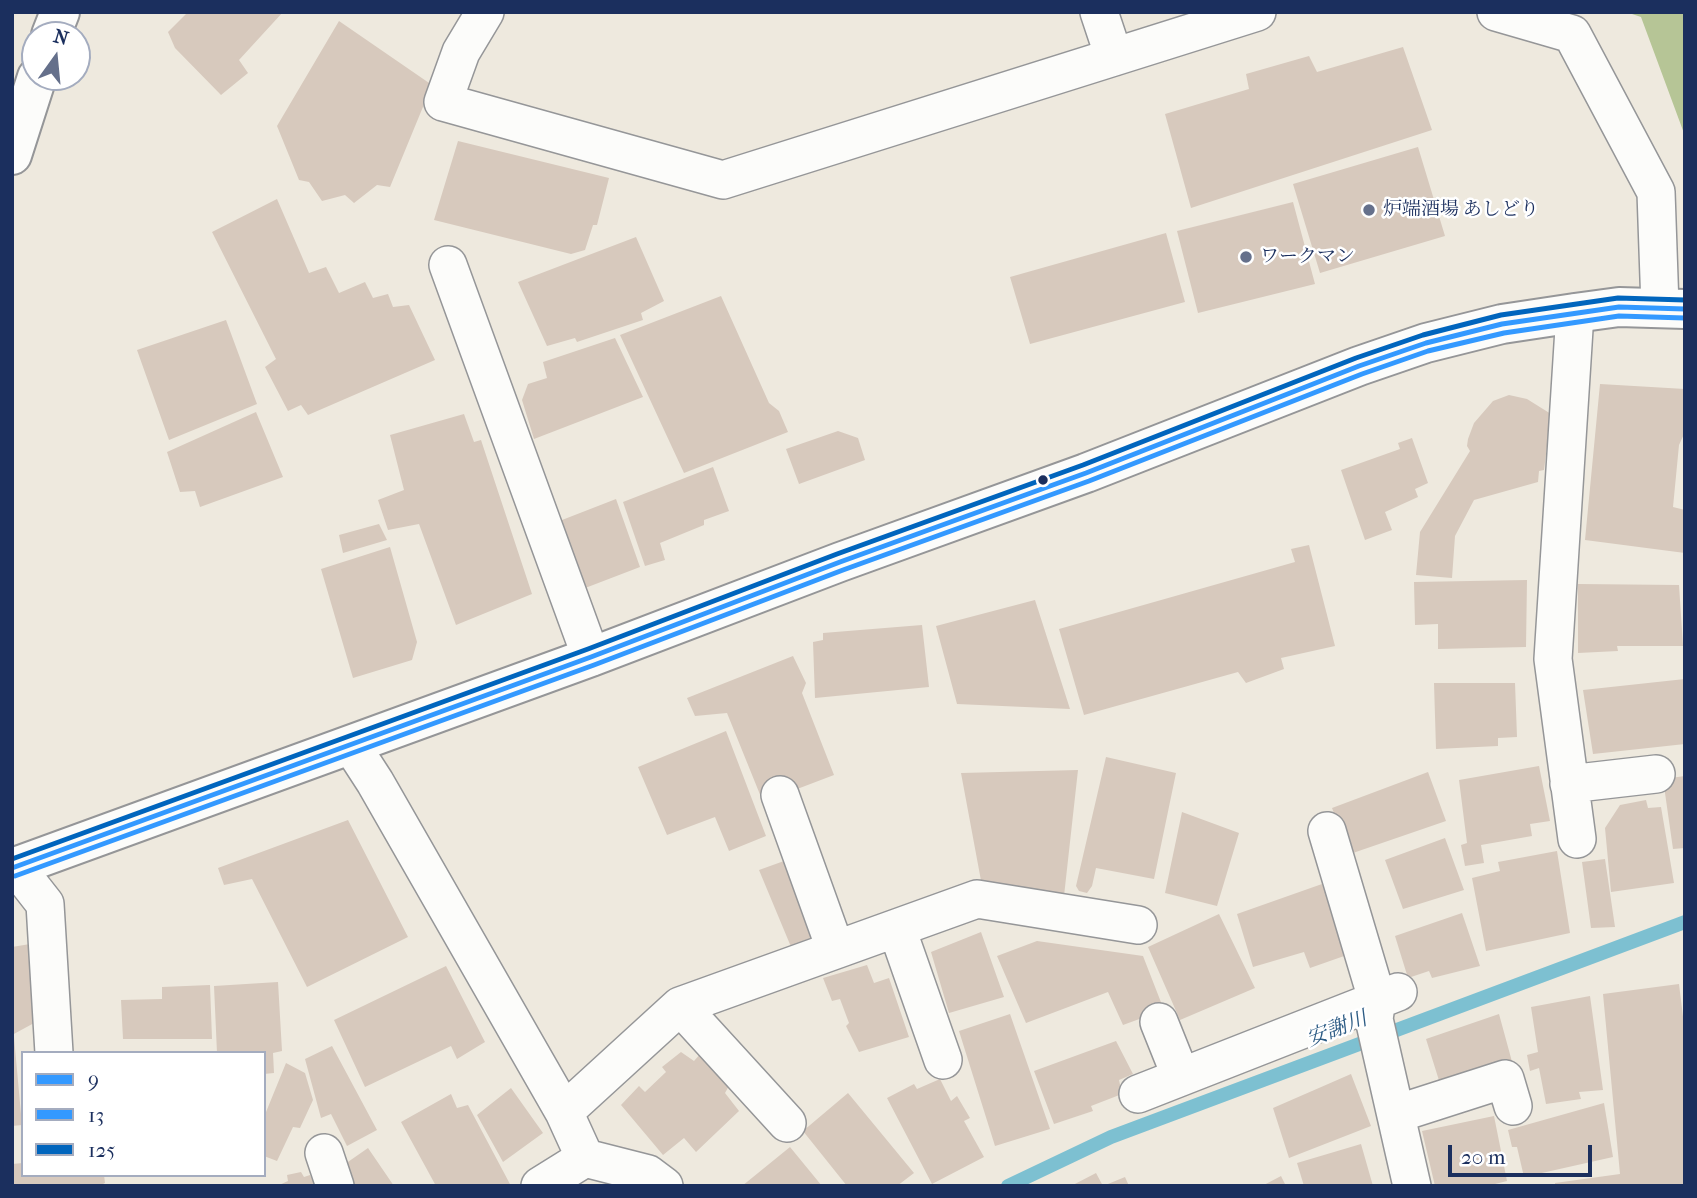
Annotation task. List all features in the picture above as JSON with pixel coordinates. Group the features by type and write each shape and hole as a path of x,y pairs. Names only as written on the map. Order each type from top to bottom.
{"main road":[{"path":"12,156 33,91"},
{"path":"13,865 591,657 1426,343 1502,324 1676,300"}],"street":[{"path":"485,12 461,52 443,102 723,180 1257,12"},
{"path":"1099,12 1114,57"},
{"path":"1496,12 1572,34 1656,192 1676,300"},
{"path":"448,265 591,657"},
{"path":"1575,313 1553,659 1577,839"},
{"path":"351,745 564,1111 585,1158"},
{"path":"1569,784 1656,774"},
{"path":"780,795 835,948"},
{"path":"1327,831 1385,1003 1384,1062 1412,1186"},
{"path":"13,865 44,904 54,1051"},
{"path":"564,1111 680,1006 835,948 977,900 1138,925"},
{"path":"897,929 943,1060"},
{"path":"1138,1094 1385,1003"},
{"path":"680,1006 787,1123"},
{"path":"1159,1022 1181,1077"},
{"path":"1396,1114 1505,1079 1513,1106"},
{"path":"540,1186 585,1158 648,1174 664,1186"}],"green space":[{"path":"1626,12 1685,12 1685,136 1641,17"}],"building":[{"path":"188,12 283,12 239,60 248,73 221,95 175,48 168,32"},
{"path":"339,21 432,85 390,187 377,185 354,203 345,195 322,201 309,182 299,180 277,126"},
{"path":"1403,47 1432,130 1191,208 1165,114 1249,89 1246,74 1309,56 1317,72"},
{"path":"458,141 609,178 597,225 593,225 585,250 571,254 434,220"},
{"name":"炉端酒場 あしどり","path":"1418,147 1445,236 1320,273 1293,184"},
{"path":"277,199 309,273 326,267 339,293 365,282 373,298 388,294 393,307 409,305 435,360 308,415 301,405 288,411 265,367 276,359 212,232"},
{"name":"ワークマン","path":"1293,202 1315,284 1198,313 1177,231"},
{"path":"1166,233 1185,302 1030,344 1010,277"},
{"path":"636,237 664,301 641,313 643,320 577,342 575,338 547,346 518,282"},
{"path":"721,296 769,403 779,411 788,432 684,473 620,335"},
{"path":"226,320 257,404 169,440 137,350"},
{"path":"615,338 643,397 534,439 522,400 528,384 547,378 543,362"},
{"path":"1600,384 1685,389 1685,432 1679,445 1673,507 1685,510 1685,553 1585,540"},
{"path":"1509,395 1527,399 1551,414 1544,470 1539,471 1538,482 1474,500 1455,536 1452,578 1416,575 1420,532 1470,451 1467,446 1468,439 1474,423 1493,401"},
{"path":"256,412 283,477 200,507 195,491 180,492 167,452"},
{"path":"464,414 474,442 481,440 532,594 456,625 419,524 388,530 378,500 404,490 390,435"},
{"path":"838,431 858,438 865,460 799,484 786,449"},
{"path":"1412,438 1428,483 1415,489 1418,497 1385,512 1392,530 1365,540 1341,470 1400,449 1398,443"},
{"path":"713,467 729,511 704,520 704,525 660,543 665,560 645,566 623,502"},
{"path":"616,499 640,567 580,590 560,538 562,520"},
{"path":"379,524 387,540 343,553 339,535"},
{"path":"1309,545 1335,646 1281,658 1284,669 1246,683 1238,672 1084,715 1059,629 1295,562 1291,549"},
{"path":"390,547 417,642 412,660 353,678 321,569"},
{"path":"1527,580 1526,647 1438,649 1438,624 1415,625 1414,582"},
{"path":"1578,584 1679,585 1683,646 1617,646 1618,651 1578,653"},
{"path":"1035,600 1070,709 957,704 936,626"},
{"path":"922,625 929,687 815,698 813,642 823,640 823,633"},
{"path":"793,656 806,683 802,693 834,775 763,802 727,713 695,716 687,698"},
{"path":"1685,679 1685,744 1593,754 1583,690"},
{"path":"1434,683 1515,683 1517,737 1498,738 1498,746 1436,749"},
{"path":"726,731 766,836 729,851 715,817 667,835 638,767"},
{"path":"1106,757 1176,773 1154,879 1096,868 1092,886 1087,893 1079,891 1076,886"},
{"path":"1539,766 1550,821 1530,824 1532,836 1481,845 1484,863 1465,866 1461,845 1467,843 1459,780"},
{"path":"1078,770 1064,896 982,886 961,773"},
{"path":"1428,772 1446,821 1350,854 1332,808"},
{"path":"1685,776 1685,848 1673,849 1663,779"},
{"path":"1646,800 1648,808 1661,807 1674,883 1611,892 1605,828 1620,805"},
{"path":"1182,812 1239,833 1217,906 1165,893"},
{"path":"348,820 408,937 307,987 252,879 224,885 218,868"},
{"path":"1445,838 1464,890 1403,909 1385,860"},
{"path":"1557,851 1570,933 1486,951 1472,878 1500,871 1498,862"},
{"path":"1605,859 1615,927 1591,928 1582,862"},
{"path":"784,861 815,947 794,954 759,870"},
{"path":"1322,884 1347,955 1310,968 1304,952 1253,967 1237,914"},
{"path":"1462,913 1480,966 1432,978 1429,971 1408,978 1395,936"},
{"path":"1219,914 1255,988 1180,1020 1148,947"},
{"path":"981,932 1004,997 949,1013 931,952"},
{"path":"1037,941 1143,956 1164,1010 1123,1025 1108,992 1026,1023 997,956"},
{"path":"42,942 47,1016 12,1035 12,947"},
{"path":"867,965 874,983 889,978 909,1037 859,1052 846,1026 849,1023 840,999 832,1001 823,978"},
{"path":"446,966 485,1042 457,1059 451,1046 365,1087 334,1020"},
{"path":"278,982 282,1051 273,1053 274,1073 266,1074 266,1051 217,1051 214,986"},
{"path":"1679,984 1685,1033 1685,1186 1555,1186 1555,1183 1620,1174 1603,994"},
{"path":"210,985 212,1039 123,1039 121,1000 162,999 162,987"},
{"path":"1590,996 1603,1090 1579,1092 1581,1099 1546,1104 1539,1068 1530,1071 1527,1055 1538,1052 1531,1007"},
{"path":"1010,1014 1050,1129 995,1146 959,1031"},
{"path":"1499,1014 1514,1069 1442,1090 1426,1039"},
{"path":"12,1037 14,1037 21,1125 12,1126"},
{"path":"1116,1041 1133,1074 1119,1080 1122,1094 1091,1106 1093,1111 1054,1124 1034,1071"},
{"path":"332,1046 377,1130 347,1146 331,1114 321,1118 305,1059"},
{"path":"681,1052 694,1061 702,1052 730,1084 725,1093 739,1111 696,1152 684,1138 663,1155 621,1105 639,1086 645,1092 666,1072 662,1067"},
{"path":"286,1063 305,1073 313,1100 300,1128 293,1127 277,1161 266,1157 266,1112"},
{"path":"1351,1074 1371,1126 1289,1158 1273,1108"},
{"path":"940,1079 951,1101 957,1096 970,1118 964,1121 984,1157 932,1184 887,1098 914,1084 917,1089"},
{"path":"511,1088 543,1133 503,1162 477,1115"},
{"path":"848,1093 914,1173 897,1186 847,1186 803,1131"},
{"path":"451,1094 457,1108 468,1105 511,1186 436,1186 401,1122"},
{"path":"1604,1103 1613,1157 1524,1177 1517,1147 1512,1147 1508,1130"},
{"path":"1494,1116 1507,1181 1487,1186 1435,1186 1422,1131"},
{"path":"1361,1144 1373,1186 1304,1186 1297,1163"},
{"path":"790,1147 822,1186 742,1186"},
{"path":"368,1148 394,1186 351,1186 345,1164"},
{"path":"21,1163 21,1177 104,1177 105,1183 99,1186 12,1186 12,1164"},
{"path":"301,1172 304,1177 310,1175 315,1186 277,1186 288,1181 287,1175"},
{"path":"1096,1173 1103,1186 1071,1186"},
{"path":"1281,1176 1286,1186 1262,1186"},
{"path":"1125,1177 1129,1186 1103,1186"}],"waterway":[{"name":"安謝川","path":"1008,1186 1111,1137 1685,922"}],"transit line":[{"name":"125","path":"12,859 588,649 1423,335 1501,315 1618,298 1685,300"},
{"name":"9","path":"12,868 591,657 1426,343 1502,324 1619,307 1685,309"},
{"name":"13","path":"15,876 594,665 843,570 1089,481 1362,374 1428,351 1504,333 1619,316 1685,318"}],"place":[{"name":"炉端酒場 あしどり","path":"1369,210"},
{"name":"ワークマン","path":"1246,257"}]}
